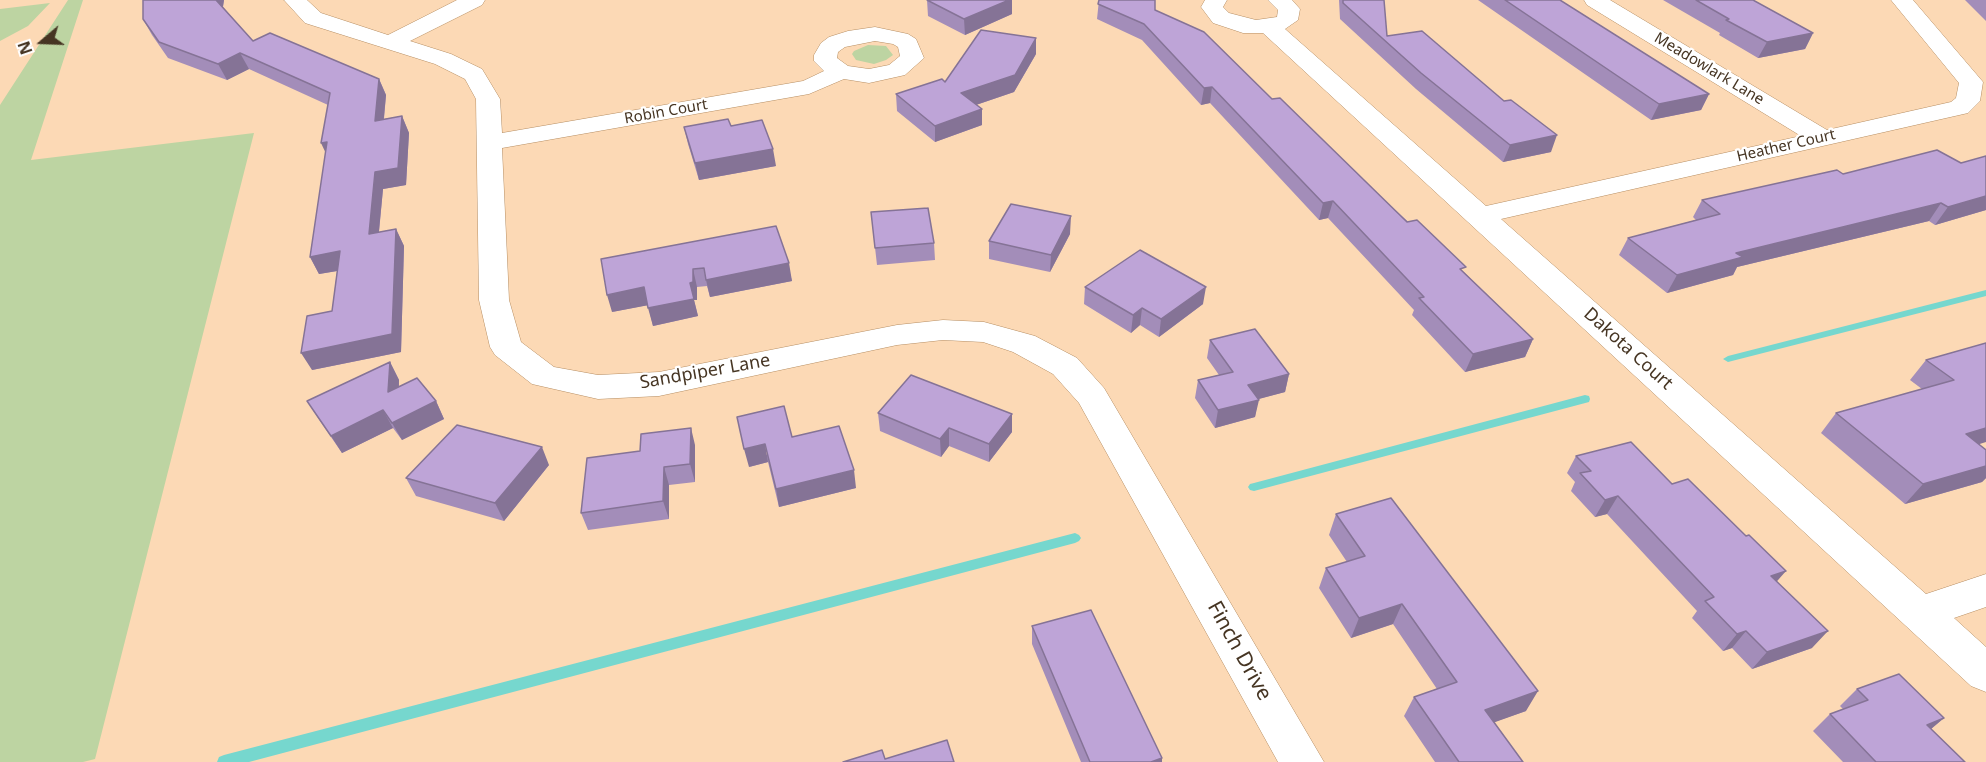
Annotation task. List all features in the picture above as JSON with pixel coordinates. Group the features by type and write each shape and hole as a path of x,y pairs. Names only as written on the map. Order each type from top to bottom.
{"street":[{"name":"Sandpiper Lane","path":"295,0 313,18 443,58 474,74 488,99 494,300 506,347 544,376 598,387 659,384 897,335 943,330 984,332 1024,344 1065,366 1092,396 1177,539"},
{"path":"391,42 474,0"},
{"name":"Dakota Court","path":"1216,0 1212,7 1221,18 1243,26 1274,13 1479,216 1986,673"},
{"name":"Meadowlark Lane","path":"1595,0 1822,138"},
{"name":"Heather Court","path":"1479,216 1959,108 1968,101 1971,82 1902,0"},
{"name":"Robin Court","path":"489,143 809,87 841,72"},
{"name":"Finch Drive","path":"1177,539 1302,762"},
{"path":"1920,613 1986,590"}],"green space":[{"path":"68,0 83,0 31,160 254,133 95,759 83,762 0,762 0,105"},
{"path":"50,3 28,26 0,41 0,9"},
{"path":"868,45 886,46 893,55 874,64 856,60 852,54 854,51"}],"building":[{"path":"143,0 216,0 253,41 270,33 379,79 375,121 402,116 398,168 375,172 369,234 396,229 392,334 301,353 307,316 332,311 340,251 310,257 327,142 321,143 330,93 240,53 218,64 159,42 143,19"},
{"path":"927,0 1009,0 964,19"},
{"path":"1099,0 1155,0 1155,10 1204,32 1272,99 1280,98 1407,222 1417,220 1466,267 1460,269 1533,339 1473,354 1419,298 1424,297 1333,201 1323,203 1212,87 1204,88 1144,24 1098,4"},
{"path":"1343,0 1384,0 1387,36 1422,31 1504,101 1511,100 1557,135 1510,145 1421,73 1343,3"},
{"path":"1505,0 1560,0 1709,94 1659,104"},
{"path":"1696,0 1753,0 1813,33 1767,42 1726,20 1729,19"},
{"path":"981,30 1036,38 1015,75 961,93 982,109 935,126 896,94 942,79 945,82"},
{"path":"728,119 731,126 762,120 773,149 695,163 684,127"},
{"path":"1937,150 1961,163 1986,156 1986,196 1948,207 1941,203 1736,253 1743,257 1677,275 1628,238 1720,214 1702,200 1837,170 1843,174"},
{"path":"1011,204 1071,216 1051,255 989,241"},
{"path":"928,208 934,243 875,248 871,212"},
{"path":"776,226 789,263 706,280 704,268 693,269 693,282 690,283 694,299 648,308 644,287 607,295 601,259"},
{"path":"1140,250 1206,287 1161,319 1142,308 1133,315 1085,287"},
{"path":"1255,329 1289,374 1248,385 1259,400 1218,410 1198,380 1233,372 1210,340"},
{"path":"1986,343 1986,428 1966,434 1986,450 1986,466 1923,484 1836,413 1954,380 1926,360"},
{"path":"390,362 388,392 417,378 436,401 392,423 383,410 331,436 307,401"},
{"path":"911,375 1012,414 989,444 949,428 940,439 878,413"},
{"path":"784,406 792,437 839,426 854,470 776,489 765,444 744,449 737,417"},
{"path":"457,425 542,447 495,503 406,478"},
{"path":"691,428 690,464 664,467 663,501 581,513 587,458 640,451 641,434"},
{"path":"1631,442 1672,484 1688,479 1746,536 1749,535 1786,571 1771,576 1828,631 1767,652 1746,631 1737,634 1705,601 1714,597 1618,496 1605,500 1580,473 1591,471 1576,456"},
{"path":"1391,498 1538,691 1485,710 1523,762 1459,762 1414,697 1457,682 1402,604 1359,618 1326,568 1365,556 1336,514"},
{"path":"1091,610 1162,758 1151,762 1090,762 1032,626"},
{"path":"1899,674 1944,718 1927,725 1965,762 1876,762 1830,714 1868,700 1857,689"},
{"path":"947,740 954,762 843,762 882,750 885,759"}],"waterway":[{"path":"1728,359 1986,293"},
{"path":"1254,487 1585,399"},
{"path":"224,762 1075,538"}]}
